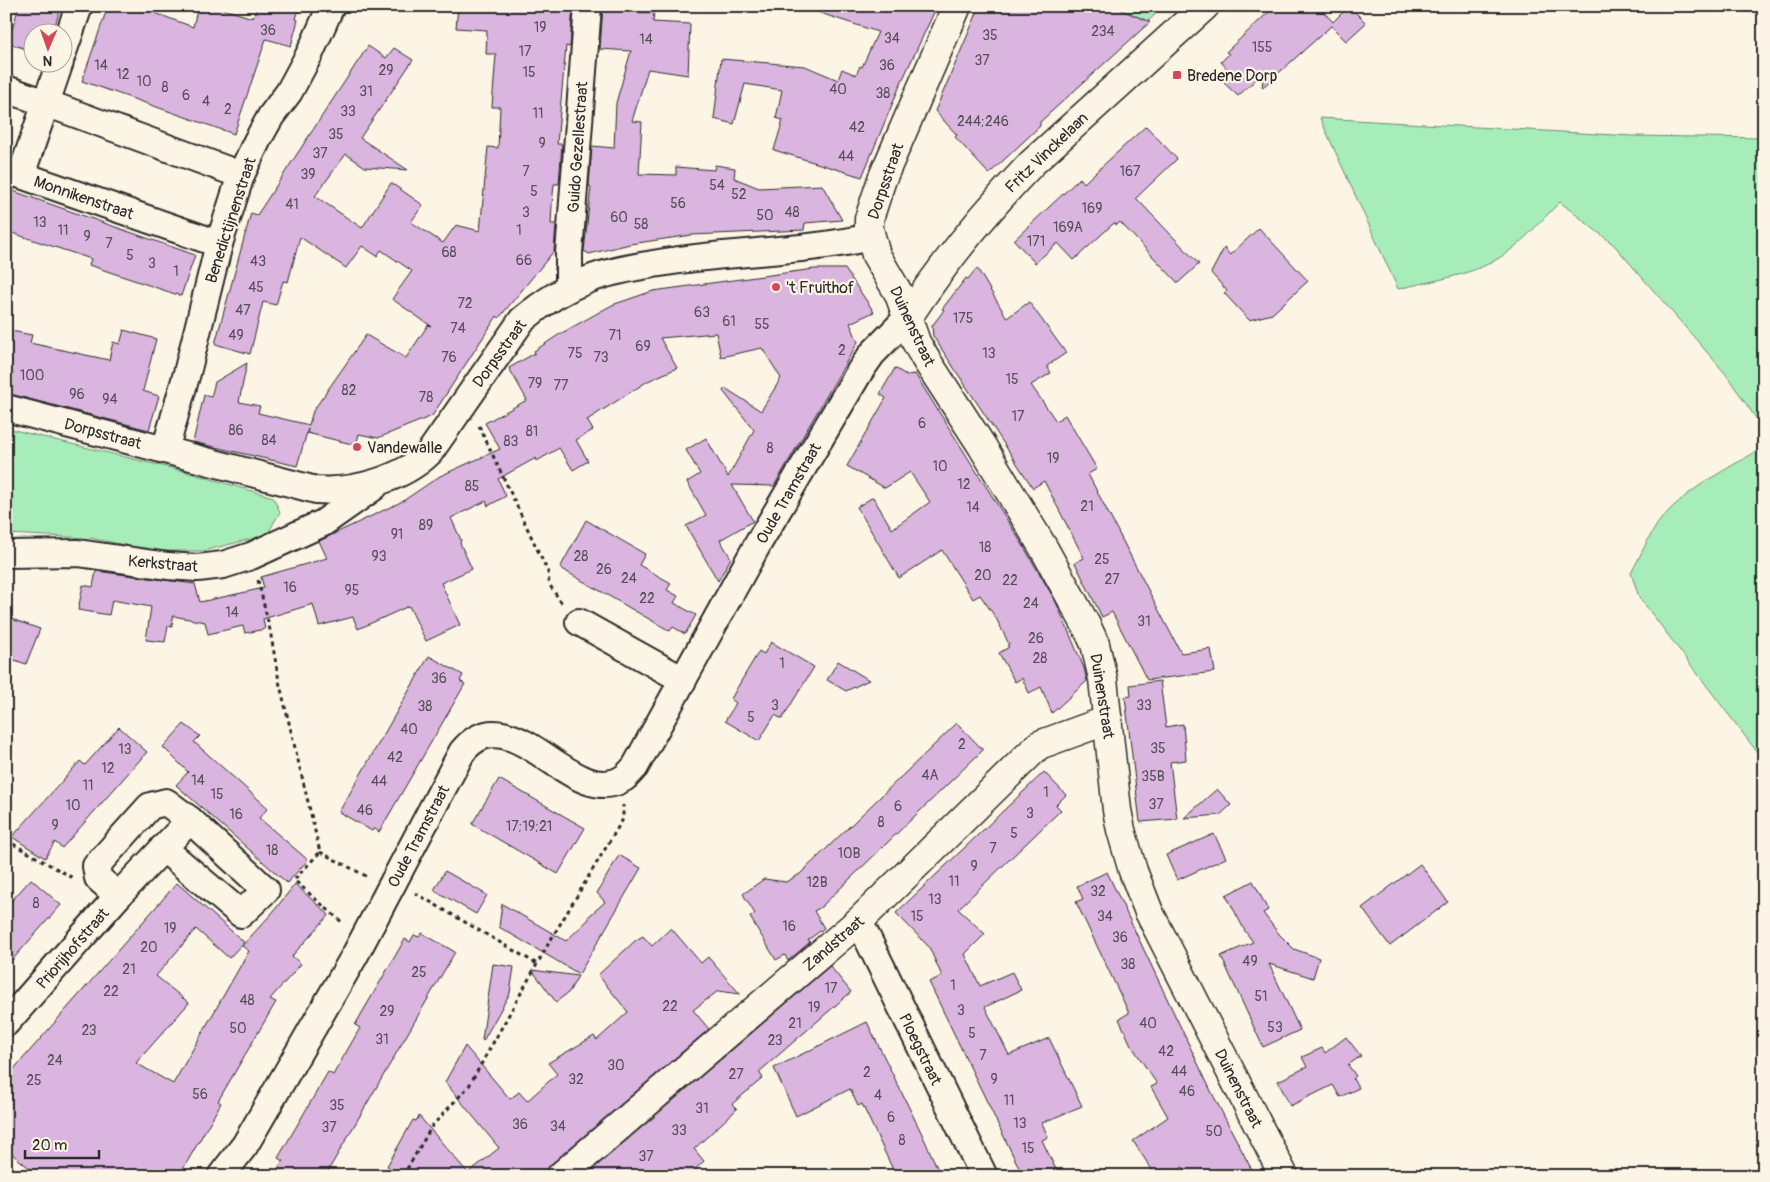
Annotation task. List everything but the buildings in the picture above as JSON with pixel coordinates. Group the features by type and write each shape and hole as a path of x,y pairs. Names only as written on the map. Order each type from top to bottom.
{"street":[{"path":"72,26 79,6"},
{"name":"Benedictijnenstraat","path":"165,450 187,373 219,244 241,175 256,141 271,116 289,92 306,61 332,6"},
{"name":"Guido Gezellestraat","path":"569,288 570,243 588,6"},
{"name":"Dorpsstraat","path":"6,408 316,490 332,491 354,488 387,478 424,459 522,320 542,304 569,288 588,279 628,268 685,258 817,247 871,237 869,219 879,188 957,6"},
{"name":"Fritz Vinckelaan","path":"908,317 933,278 1006,190 1039,156 1205,6"},
{"name":"Monnikenstraat","path":"57,72 14,181 219,244"},
{"path":"6,89 241,175"},
{"name":"Duinenstraat","path":"871,237 876,255 899,294 916,342 982,446 1056,569 1095,644 1101,669 1108,720 1117,810 1126,850 1140,892 1284,1176"},
{"name":"Oude Tramstraat","path":"221,1176 245,1145 362,943 462,752 470,742 482,735 495,733 511,736 580,778 597,783 612,782 624,778 635,767 759,542 860,371 872,354 908,317"},
{"name":"Kerkstraat","path":"6,554 78,553 168,566 198,568 223,565 252,555 324,523 387,478"},
{"path":"579,622 683,680"},
{"name":"Zandstraat","path":"561,1176 859,921 1039,745 1108,720"},
{"name":"Priorijhofstraat","path":"118,896 98,878 96,866 150,806 166,802 190,820 266,890 240,914 163,848"},
{"name":"Priorijhofstraat","path":"6,1023 118,896 190,820"},
{"name":"Ploegstraat","path":"859,921 984,1176"}],"path":[{"path":"460,408 478,423 548,572 549,584 565,609 579,622"},
{"path":"252,555 270,630 279,681 320,852"},
{"path":"403,1176 432,1126 470,1086 537,964 623,819 624,778"},
{"path":"6,840 79,881"},
{"path":"320,852 392,885 537,964"},
{"path":"320,852 294,880 335,915 362,943"}],"green space":[{"path":"1112,6 1157,6 1152,11 1155,15 1148,21"},
{"path":"1320,118 1632,136 1764,138 1764,430 1725,373 1614,245 1560,202 1521,241 1494,261 1459,275 1398,289"},
{"path":"6,428 183,471 273,497 280,512 267,535 203,551 155,551 90,538 6,534"},
{"path":"1764,447 1764,761 1639,597 1631,573 1654,530 1673,507 1697,487"}],"place":[{"name":"Bredene Dorp","path":"1177,75"},
{"name":"'t Fruithof","path":"776,287"},
{"name":"Vandewalle","path":"357,447"}]}
